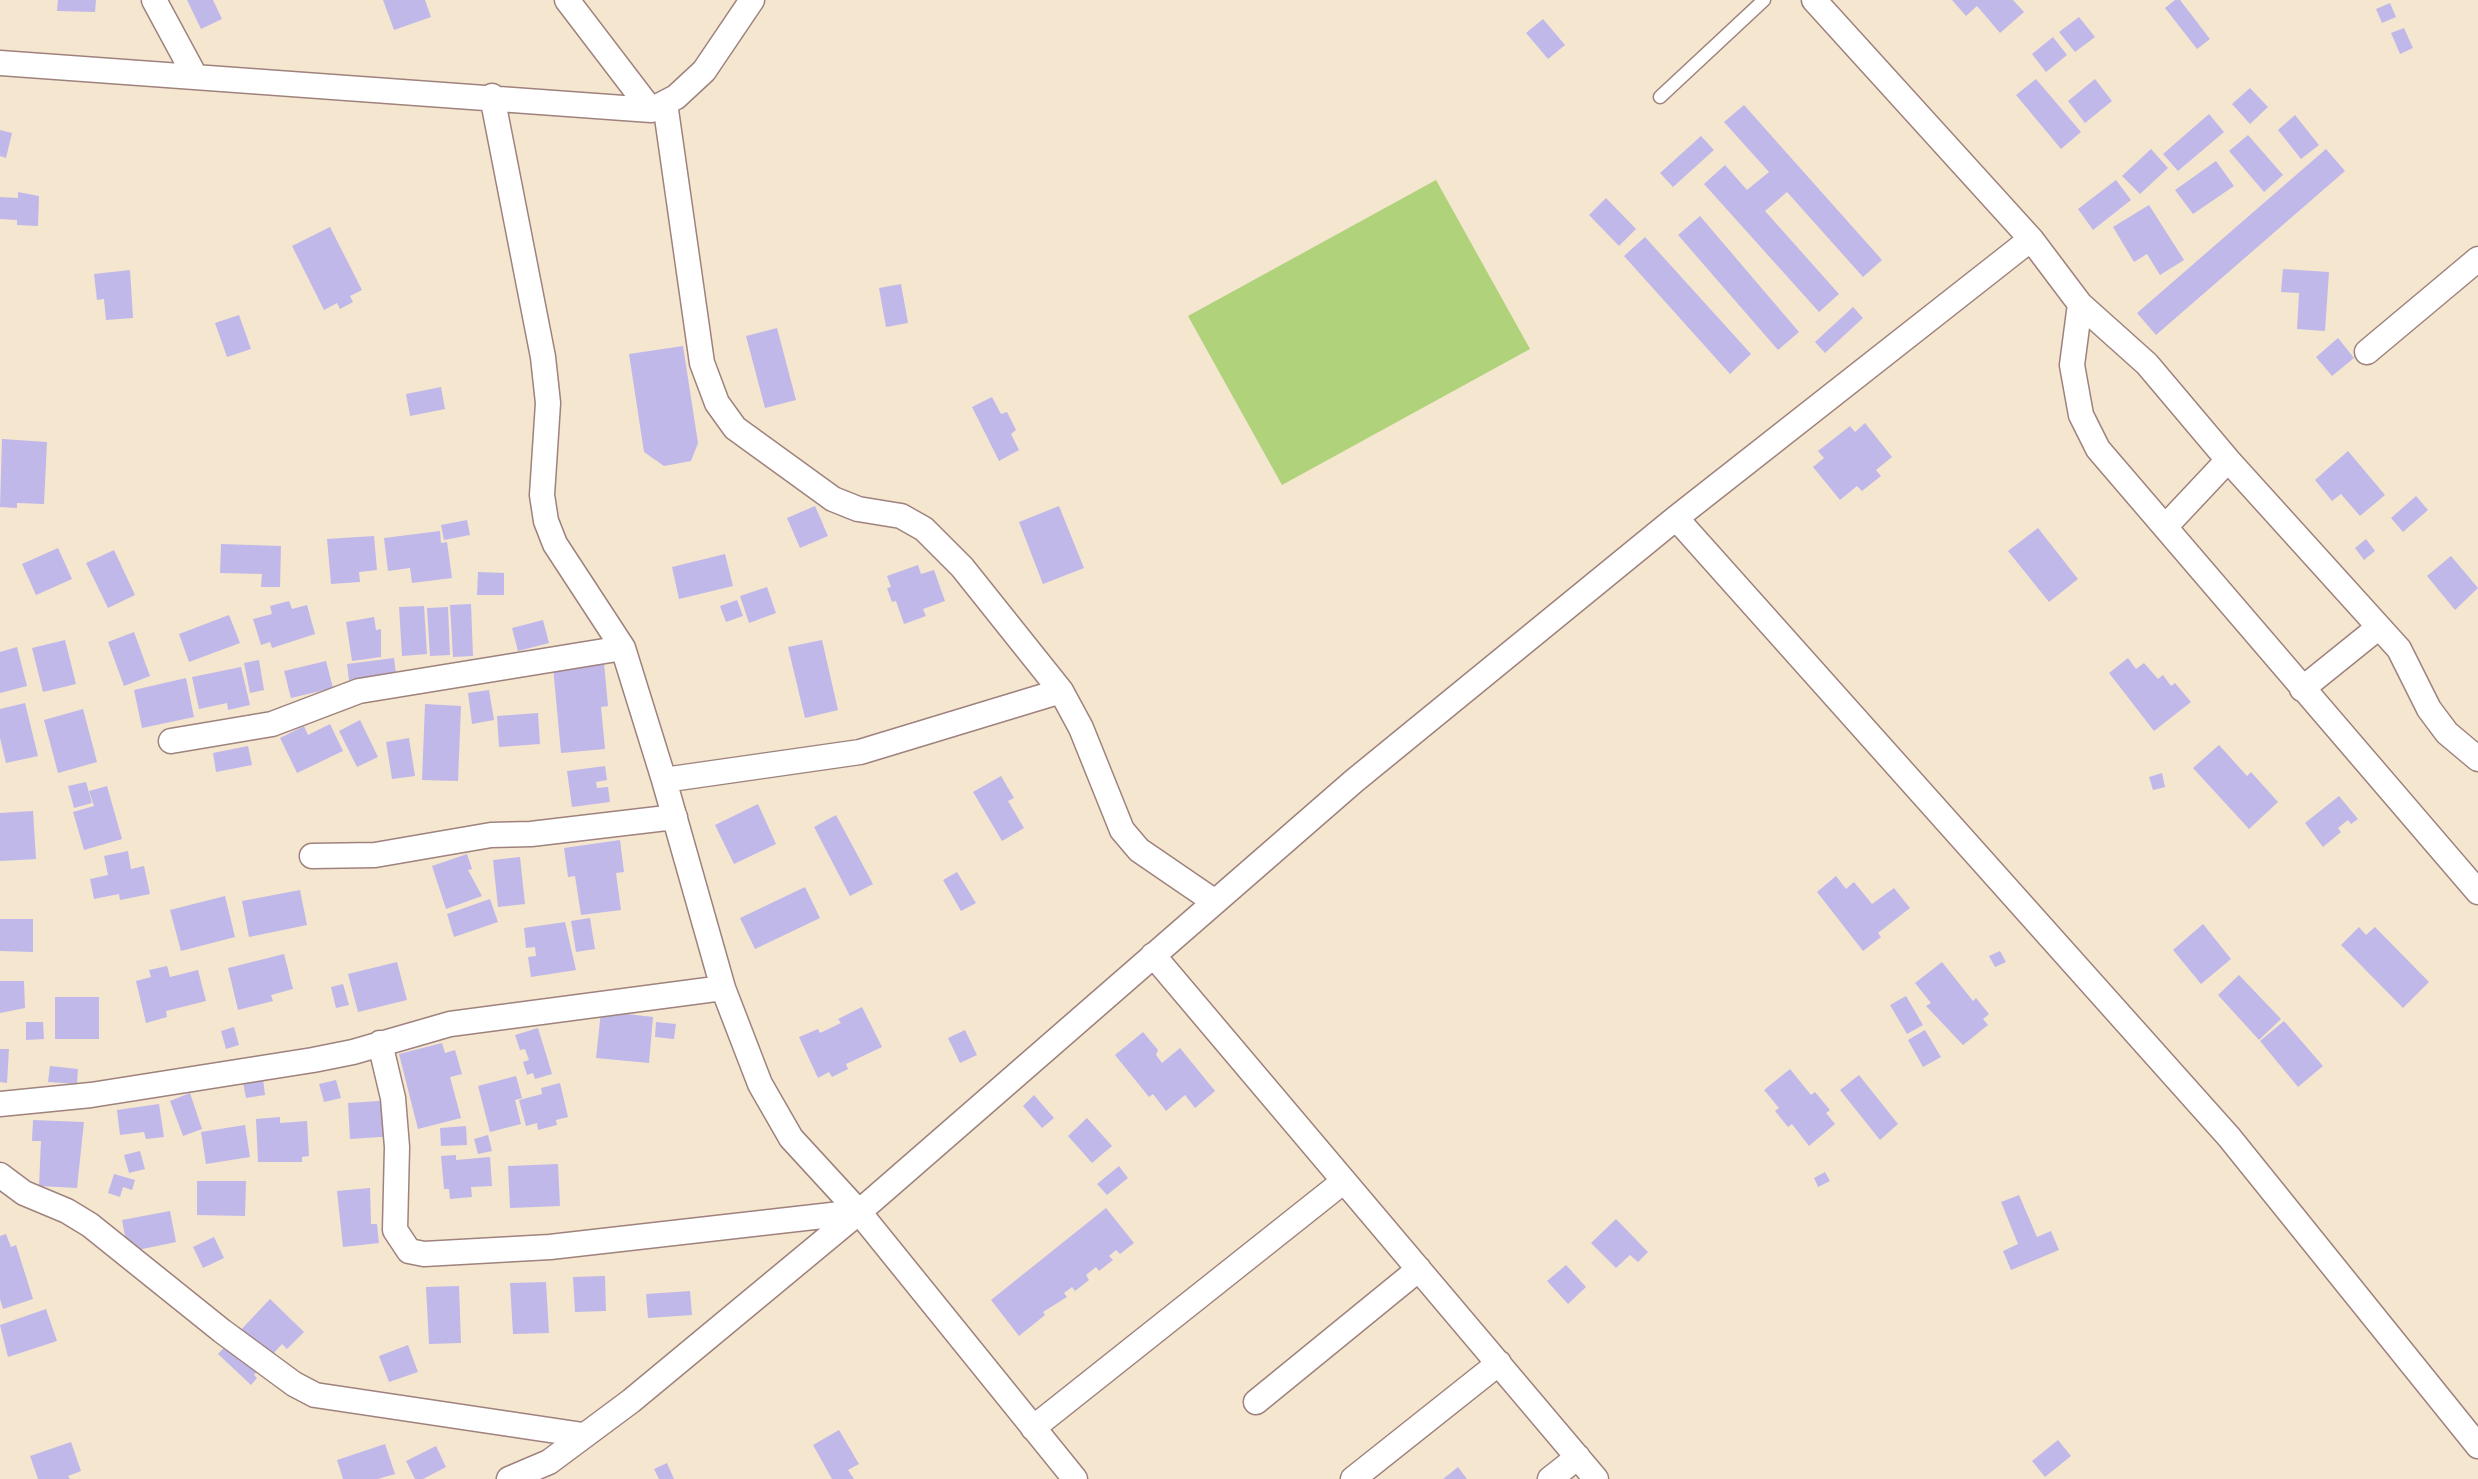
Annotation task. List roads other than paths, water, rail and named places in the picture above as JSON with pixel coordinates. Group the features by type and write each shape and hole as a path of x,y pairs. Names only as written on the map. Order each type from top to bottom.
{"street":[{"path":"154,0 195,76"},
{"path":"567,0 658,106 702,363 717,403 735,428 833,499 858,509 901,516 923,529 962,566 1061,691 1081,728 1122,830 1139,850 1215,902"},
{"path":"0,63 658,106 676,97 704,71 752,0"},
{"path":"1814,0 2031,239 2080,304 2147,364 2228,460 2399,649 2430,709 2446,733 2478,759"},
{"path":"492,96 543,357 548,403 542,495 546,521 555,544 622,648 675,817 723,988 760,1084 791,1138 859,1212 1075,1479"},
{"path":"509,1479 554,1470 583,1435 631,1401 859,1212 1354,781 1676,518 2031,239"},
{"path":"2367,352 2478,259"},
{"path":"2080,304 2072,365 2081,415 2098,449 2478,892"},
{"path":"2166,526 2228,460"},
{"path":"1676,518 2229,1137 2478,1446"},
{"path":"2302,689 2379,627"},
{"path":"171,741 272,724 372,689 622,648"},
{"path":"664,780 860,752 1061,691"},
{"path":"312,856 375,855 491,835 531,834 675,817"},
{"path":"1153,955 1597,1479"},
{"path":"0,1104 91,1095 313,1060 450,1024 723,988"},
{"path":"380,1043 393,1098 397,1147 395,1230 409,1251 424,1254 550,1247 859,1212"},
{"path":"0,1175 24,1193 67,1210 90,1225 222,1331 294,1384 314,1395 583,1435"},
{"path":"1033,1428 1344,1181"},
{"path":"1256,1402 1419,1269"},
{"path":"1353,1479 1499,1363"},
{"path":"1550,1479 1578,1457"}],"lane":[{"path":"1660,97 1763,0"}]}
